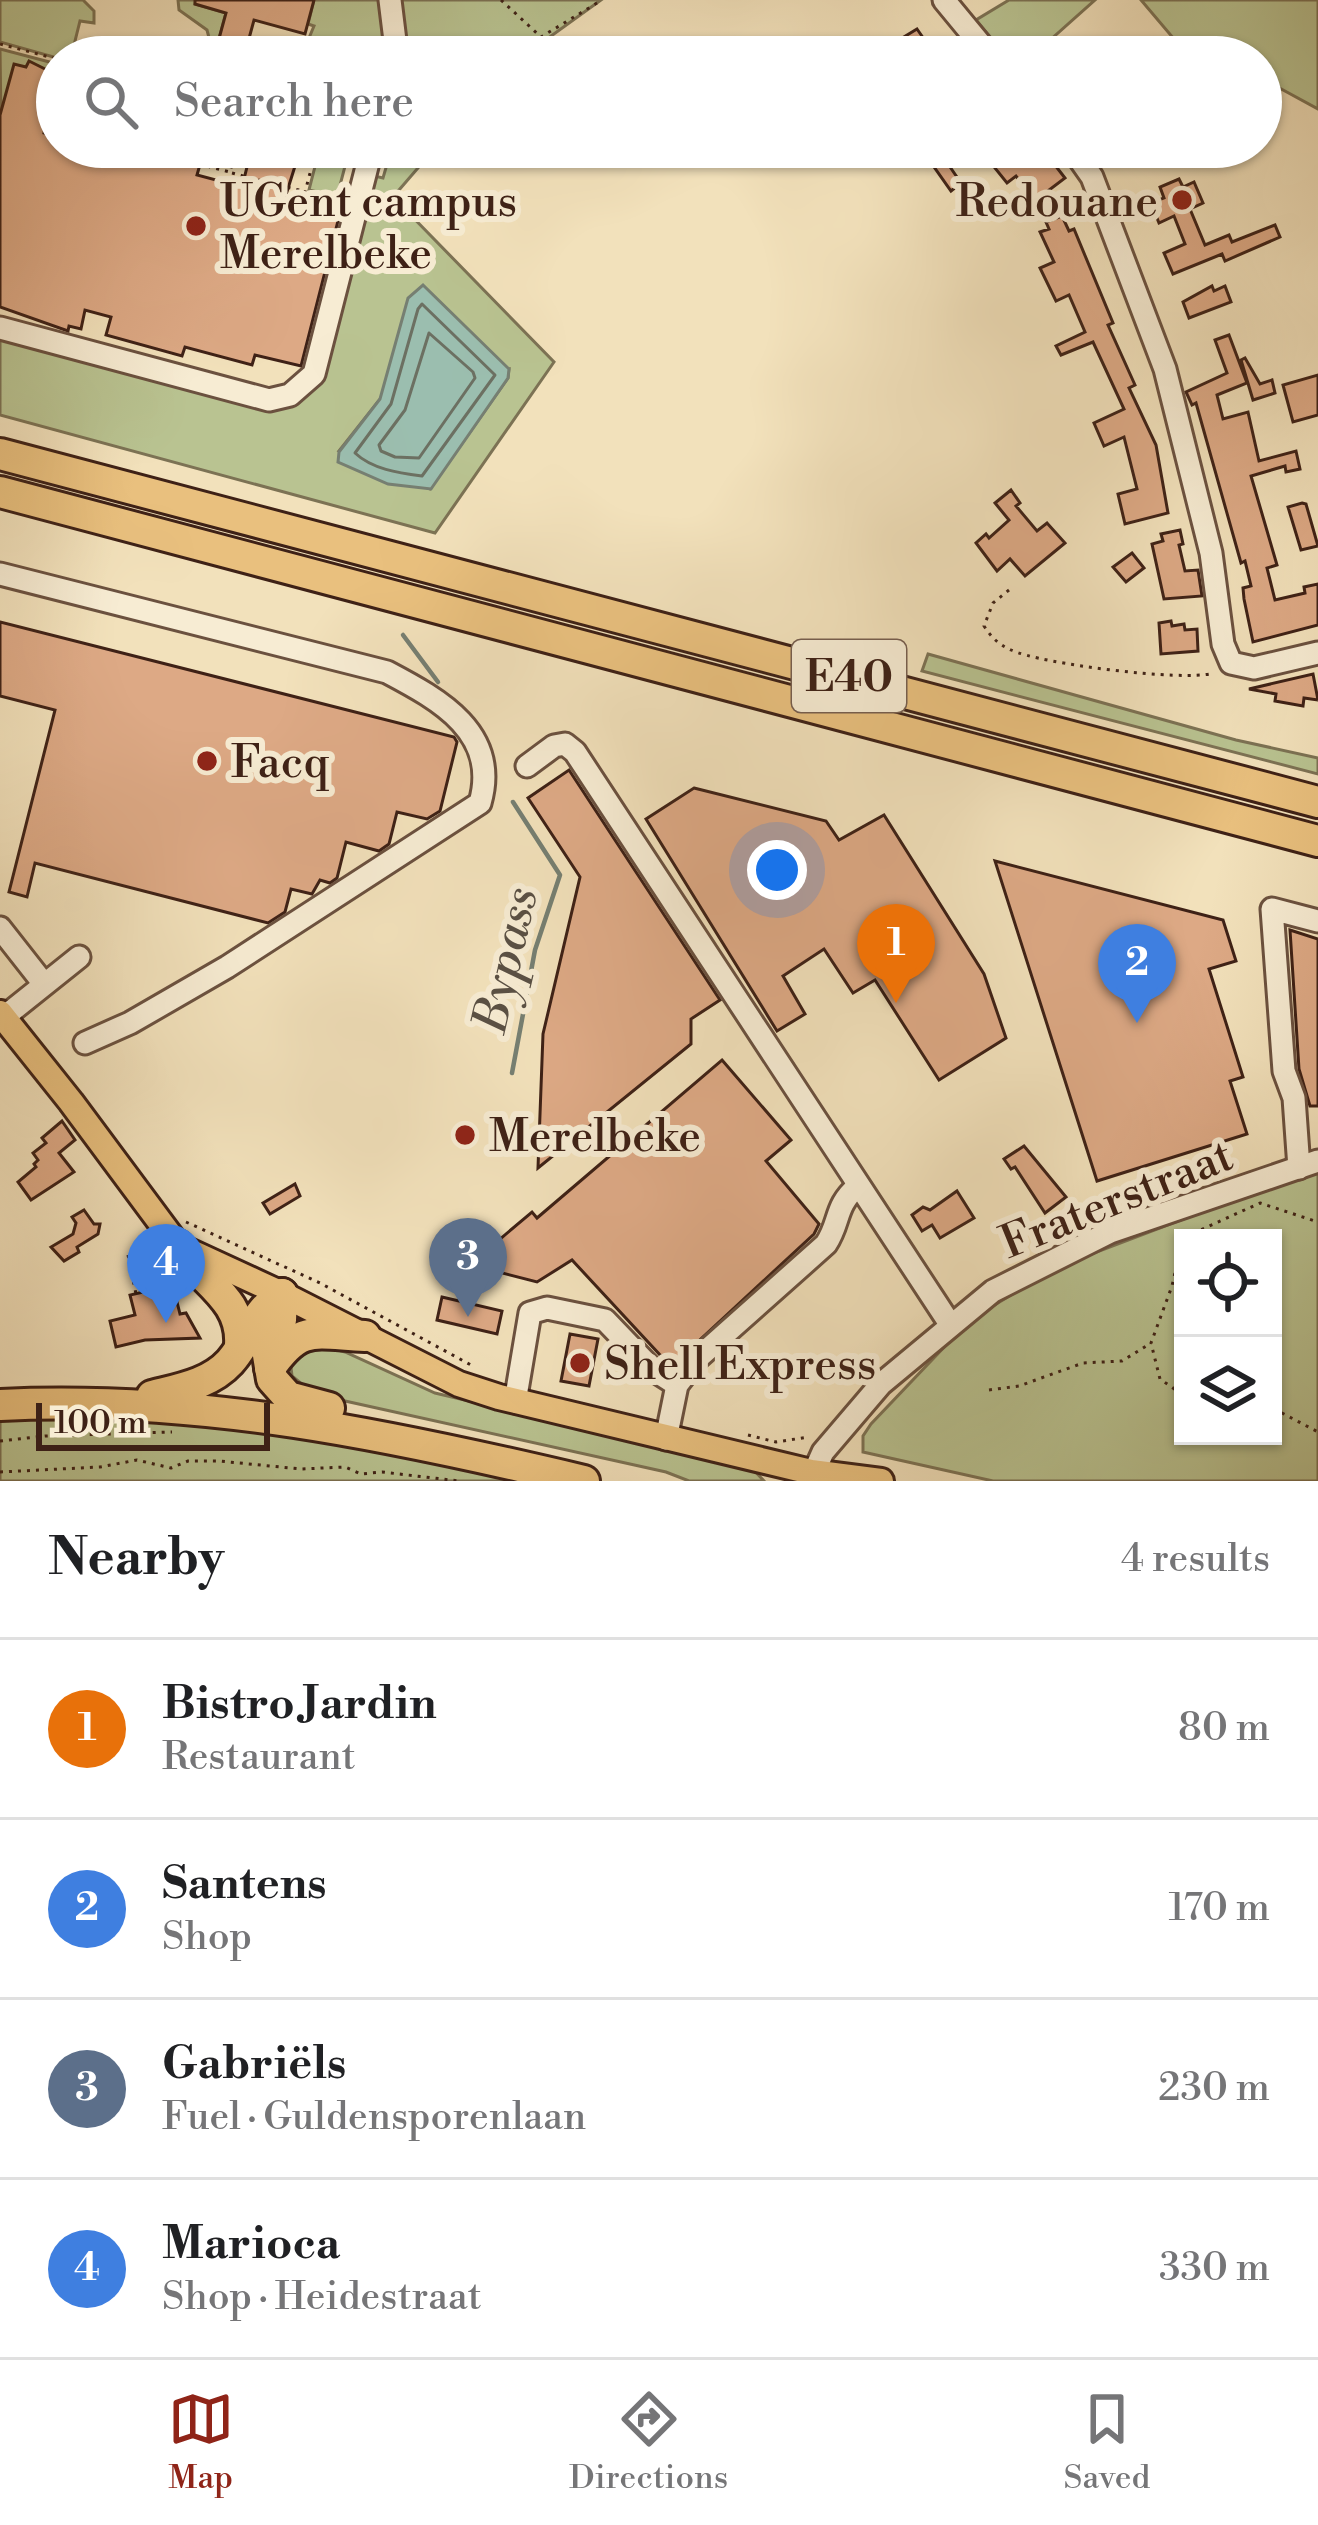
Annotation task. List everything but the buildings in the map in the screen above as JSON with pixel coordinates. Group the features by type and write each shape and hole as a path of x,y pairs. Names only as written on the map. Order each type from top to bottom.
{"highway":[{"name":"E40","path":"0,454 1318,802"},
{"name":"E40","path":"0,492 1318,841"},
{"path":"182,1234 190,1265 236,1312 240,1345"},
{"path":"118,1404 195,1385 230,1363 260,1309 282,1294"},
{"path":"282,1294 281,1320 267,1349 278,1389 288,1397 420,1426 457,1466"},
{"path":"270,1368 296,1338 308,1334 365,1336"},
{"path":"0,1405 118,1404 254,1414 457,1466 584,1481"}],"main road":[{"path":"1,1017 182,1234 282,1294 459,1384 517,1393 666,1439 810,1476 881,1481"}],"street":[{"path":"390,0 397,36"},
{"path":"944,0 974,36"},
{"path":"0,328 269,400 290,395 314,374 367,168"},
{"path":"1086,168 1171,386 1211,553 1223,644 1232,663 1254,668 1318,653"},
{"path":"0,574 387,672 433,696 464,722 488,778 480,802 315,914 130,1024 85,1043"},
{"path":"527,766 554,746 566,744 575,752 950,1324"},
{"path":"1308,1165 1284,1071 1272,909 1318,921"},
{"path":"0,928 44,984"},
{"path":"1,1017 79,957"},
{"name":"Fraterstraat","path":"810,1476 881,1384 993,1291 1069,1250 1308,1165"},
{"path":"666,1439 677,1385 698,1358 826,1244 836,1229 837,1210 858,1186"},
{"path":"517,1393 530,1313 547,1308 605,1321 652,1369 677,1385"}],"path":[{"path":"501,0 540,36"},
{"path":"543,36 602,0"},
{"path":"0,44 36,53"},
{"path":"207,177 210,168"},
{"path":"214,168 262,181"},
{"path":"230,172 231,168"},
{"path":"305,192 311,168"},
{"path":"270,182 358,206"},
{"path":"1009,590 993,603 985,626 993,640 1031,657 1209,676 1232,663"},
{"path":"1203,1229 1259,1203 1318,1222"},
{"path":"182,1234 254,1250 395,1321 517,1393"},
{"path":"128,1255 136,1294"},
{"path":"1174,1277 1151,1343 1160,1379 1174,1389"},
{"path":"989,1390 1019,1386 1083,1363 1122,1361 1151,1343"},
{"path":"1282,1413 1318,1432"},
{"path":"0,1441 178,1432"},
{"path":"742,1434 776,1442 811,1436"},
{"path":"0,1472 100,1467 137,1460 171,1468 188,1461 301,1469 345,1467 361,1474 457,1466"}],"green space":[{"path":"0,0 83,0 94,11 94,23 80,21 76,36 36,36 36,52 0,42"},
{"path":"178,0 196,0 195,4 226,13 220,36 209,36 179,10"},
{"path":"314,0 381,0 385,36 310,36 314,26 308,24"},
{"path":"396,0 601,0 551,36 403,36"},
{"path":"1009,0 1095,0 1055,36 989,36 976,20"},
{"path":"1141,0 1318,0 1318,109 1282,89 1282,36 1171,36"},
{"path":"0,49 36,58 36,131 1,122"},
{"path":"315,168 345,168 337,197 309,190"},
{"path":"386,168 418,168 393,197 554,362 435,533 0,415 0,337 258,405 319,369 368,206 370,175 383,178","holes":["509,369 508,378 430,489 339,451 380,399"]},
{"path":"928,654 1236,740 1318,758 1318,774 922,671"},
{"path":"1318,1168 1318,1481 993,1481 863,1452 863,1436 871,1424 970,1320 1057,1267"},
{"path":"316,1344 345,1352 435,1393 752,1468 764,1481 689,1481 327,1397 292,1376 290,1359"},
{"path":"0,1416 253,1424 539,1481 0,1481"}],"water":[{"path":"423,285 509,369 508,378 431,489 388,484 338,462 339,452 380,399 408,298"}],"waterway":[{"name":"Bypass","path":"403,635 438,682"},
{"name":"Bypass","path":"512,1073 535,950 560,875 513,802"}],"place":[{"name":"Redouane","path":"1182,200"},
{"name":"UGent campus Merelbeke","path":"196,226"},
{"name":"Facq","path":"207,761"},
{"name":"Bistro Jardin","path":"896,1003"},
{"name":"Santens","path":"1137,1023"},
{"name":"Merelbeke","path":"465,1135"},
{"name":"Gabriëls","path":"468,1317"},
{"name":"Marioca","path":"166,1323"},
{"name":"Shell Express","path":"580,1363"}]}
